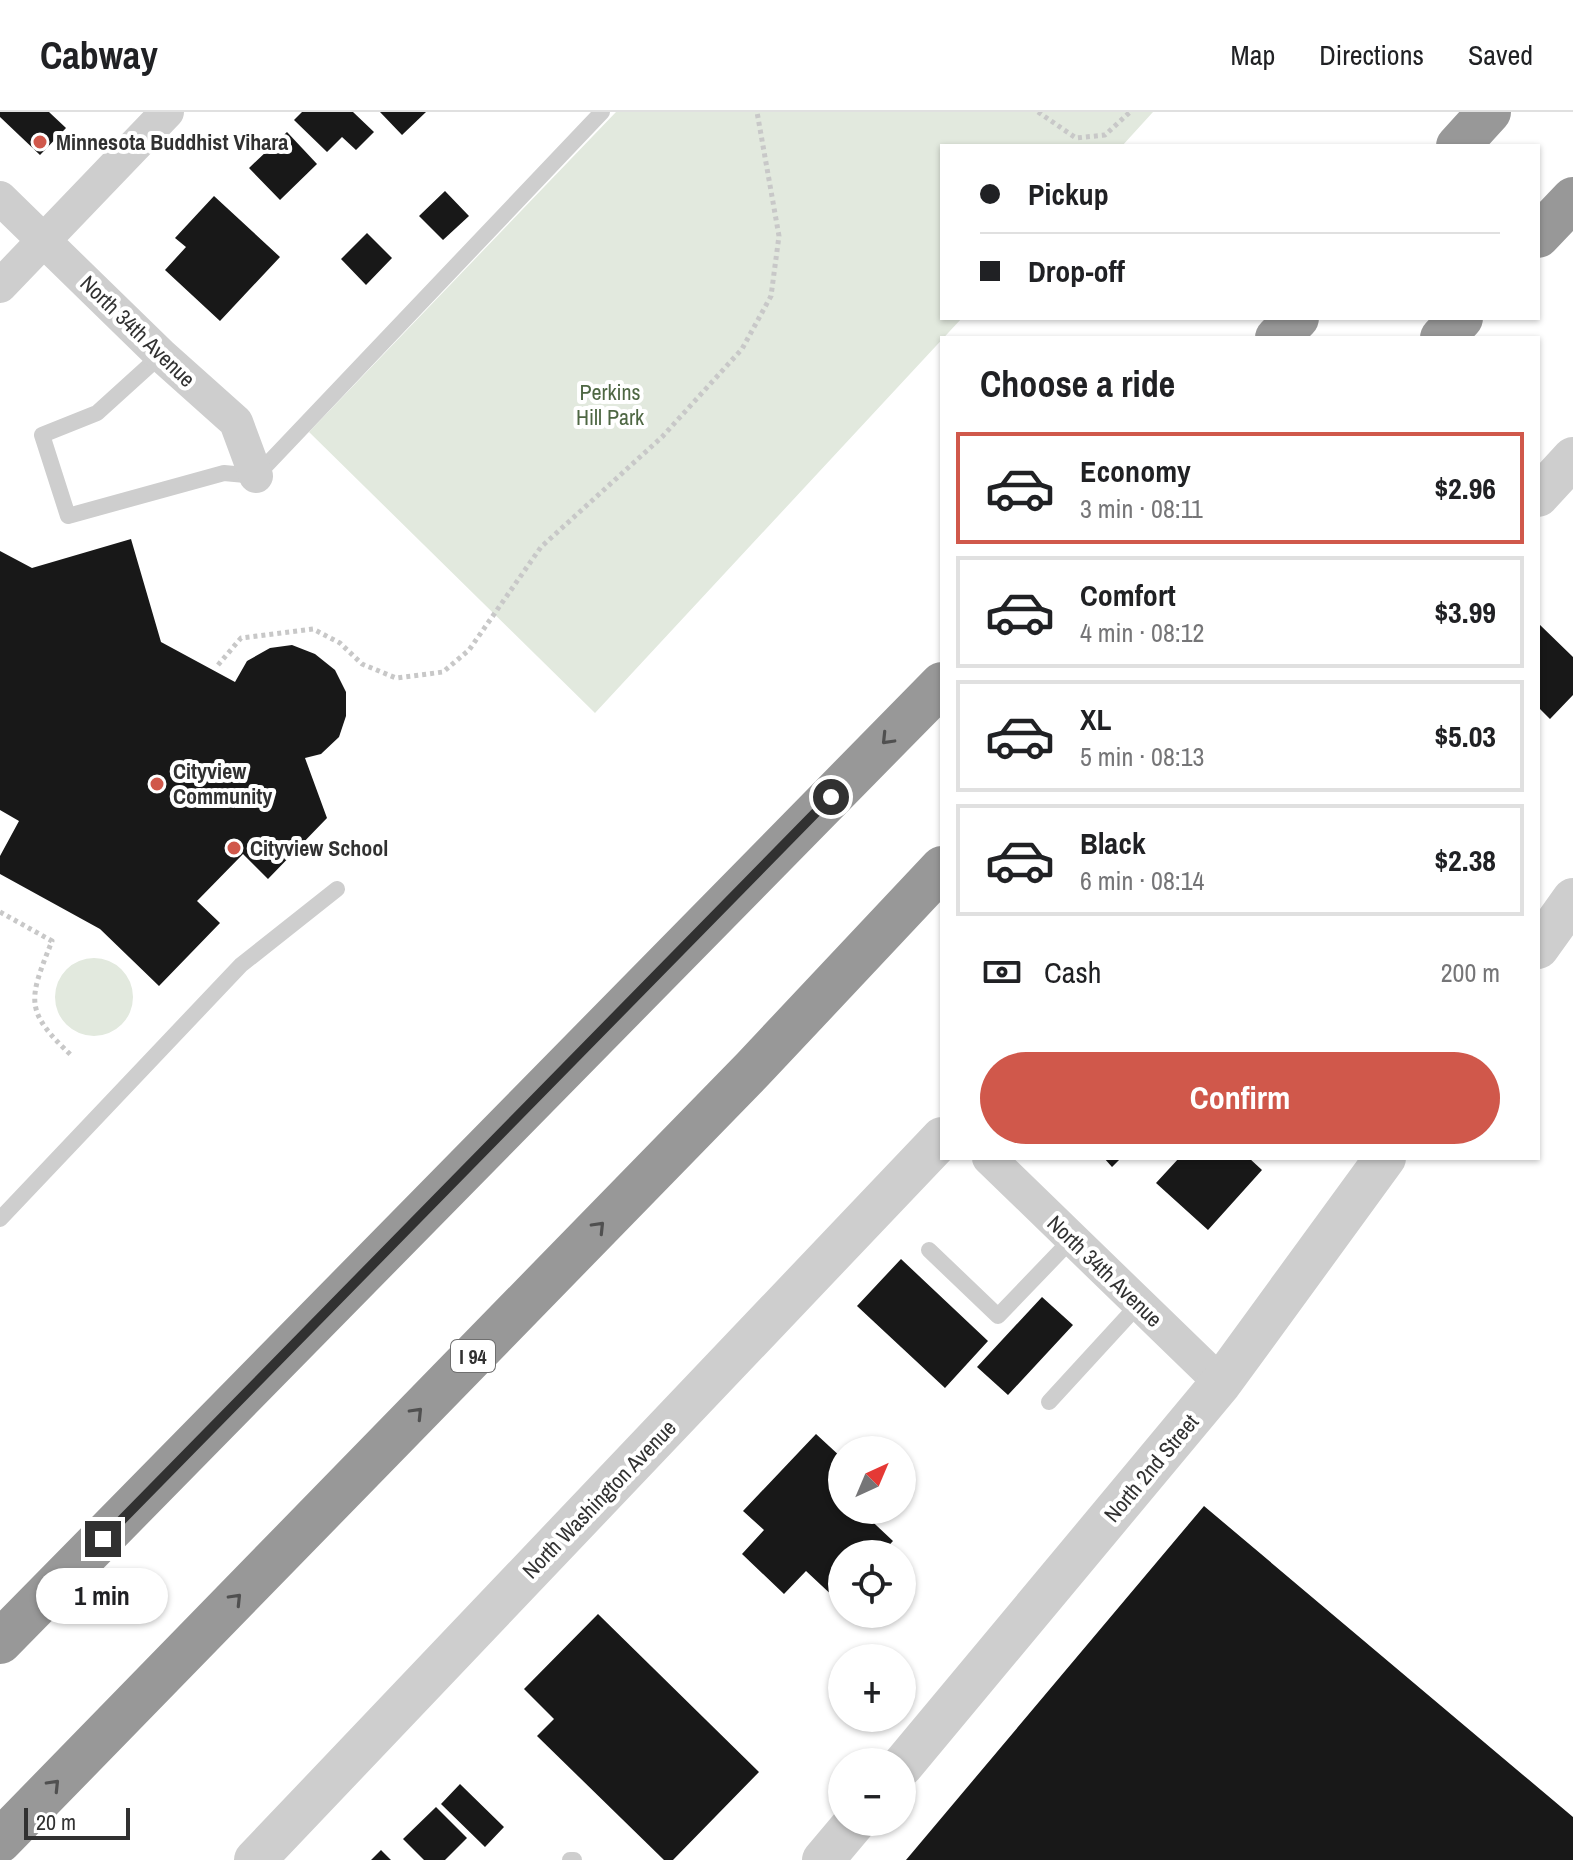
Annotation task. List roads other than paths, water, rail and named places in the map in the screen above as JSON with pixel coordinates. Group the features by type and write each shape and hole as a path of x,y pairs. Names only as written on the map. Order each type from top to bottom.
{"highway":[{"path":"1540,234 1573,199"},
{"path":"1279,336 1295,320"},
{"path":"1444,336 1459,320"},
{"path":"0,1642 940,686"},
{"name":"I 94","path":"0,1841 753,1069 940,870"}],"street":[{"path":"0,286 167,112"},
{"name":"North 34th Avenue","path":"0,198 161,355 236,422 256,476"},
{"path":"1540,494 1573,458"},
{"path":"1540,945 1573,899"},
{"name":"North Washington Avenue","path":"255,1860 940,1140"},
{"name":"North 34th Avenue","path":"991,1160 1221,1383"},
{"name":"North 2nd Street","path":"916,1749 1221,1383 1384,1160"},
{"path":"823,1860 843,1836"}],"lane":[{"path":"161,355 97,413 42,435 68,516 224,473 256,476 602,112"},
{"path":"0,1219 241,965 337,889"},
{"path":"929,1250 998,1316 1072,1239"},
{"path":"1049,1402 1139,1304"}],"place":[{"name":"Minnesota Buddhist Vihara","path":"40,142"},
{"name":"Cityview Community","path":"157,784"},
{"name":"Cityview School","path":"234,848"}],"park label":[{"name":"Perkins Hill Park","path":"610,404"}]}
